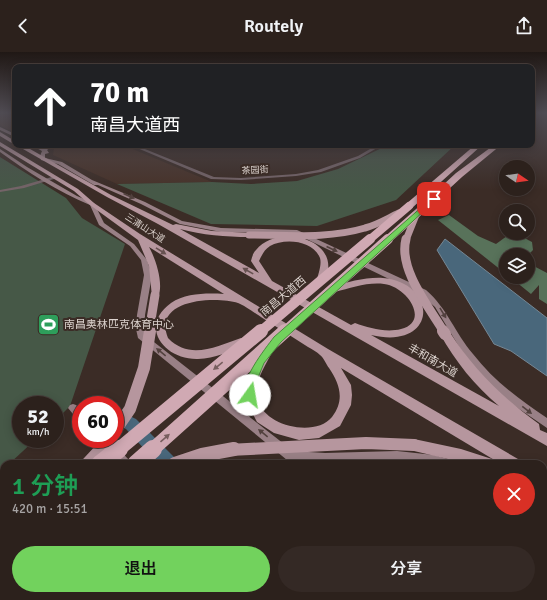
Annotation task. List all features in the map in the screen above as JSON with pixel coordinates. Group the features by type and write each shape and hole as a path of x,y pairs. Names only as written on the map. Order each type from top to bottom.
{"highway":[{"name":"南昌大道西","path":"141,460 335,289 476,148"},
{"name":"南昌大道西","path":"105,460 320,282 494,148"}],"main road":[{"name":"三清山大道","path":"0,144 76,190 92,204 137,236 324,352"},
{"name":"三清山大道","path":"26,148 109,196 161,222 306,304"},
{"path":"40,148 60,163 93,181 143,202 180,222 221,230 295,231 423,292 437,304 469,356 494,382 527,410 547,424"},
{"path":"47,148 42,153 43,159 60,163"},
{"path":"0,150 24,168 75,197 92,204 102,224 132,245 144,260 148,275 141,315 141,336 291,456 325,458 397,456 434,460"},
{"path":"93,181 109,196"},
{"path":"161,222 197,232 222,235 318,234 350,232 413,210"},
{"path":"413,210 405,243 406,262 416,283 458,356 488,391 547,435"},
{"path":"124,418 130,409 144,368 155,295 156,275 151,256 137,236"},
{"path":"272,284 255,261 256,254 260,248 279,240 288,239 309,243 322,252 325,259 325,266 320,282"},
{"path":"335,289 369,281 392,283 412,295 420,310 416,324 402,333 380,334 338,322"},
{"path":"250,306 227,298 205,296 188,299 177,304 163,318 162,338 175,350 186,354 199,355 230,348 259,333"},
{"name":"丰和南大道","path":"306,304 547,440"},
{"path":"278,339 260,362 252,380 250,395 254,410 263,420 276,429 290,433 305,434 318,432 328,428 336,422 344,411 346,389 340,376 324,352"},
{"path":"324,352 506,460"},
{"path":"187,460 202,455 237,448 366,443 414,445 461,455 475,460"},
{"path":"92,460 102,448"},
{"path":"110,448 121,460"}],"street":[{"name":"茶园街","path":"139,148 213,178 241,179 296,175 319,171 358,157 374,148"},
{"path":"0,191 22,188 55,177"}],"shaded area":[{"path":"54,148 130,148 212,182 117,184 53,155"}],"green space":[{"path":"382,148 452,148 396,200 317,226 211,224 117,184 212,182 251,184 297,181 338,169"},
{"name":"南昌奥林匹克体育中心","path":"0,157 66,198 82,218 125,244 73,396 72,396 70,406 64,412 64,396 12,396 12,448 26,448 13,460 0,460"},
{"path":"449,215 478,236 496,244 502,240 528,240 532,242 533,248 499,248 499,268 438,220"},
{"path":"535,267 547,273 547,304 539,299 539,285 531,294 519,284 535,284"}],"water":[{"path":"445,239 499,281 499,284 503,284 547,318 547,376 511,351 494,344 437,250"}],"waterway":[{"path":"124,420 131,424 165,460"}],"place":[{"name":"南昌奥林匹克体育中心","path":"49,324"}],"route":[{"path":"250,395 252,380 260,362 278,339 434,199"}]}
